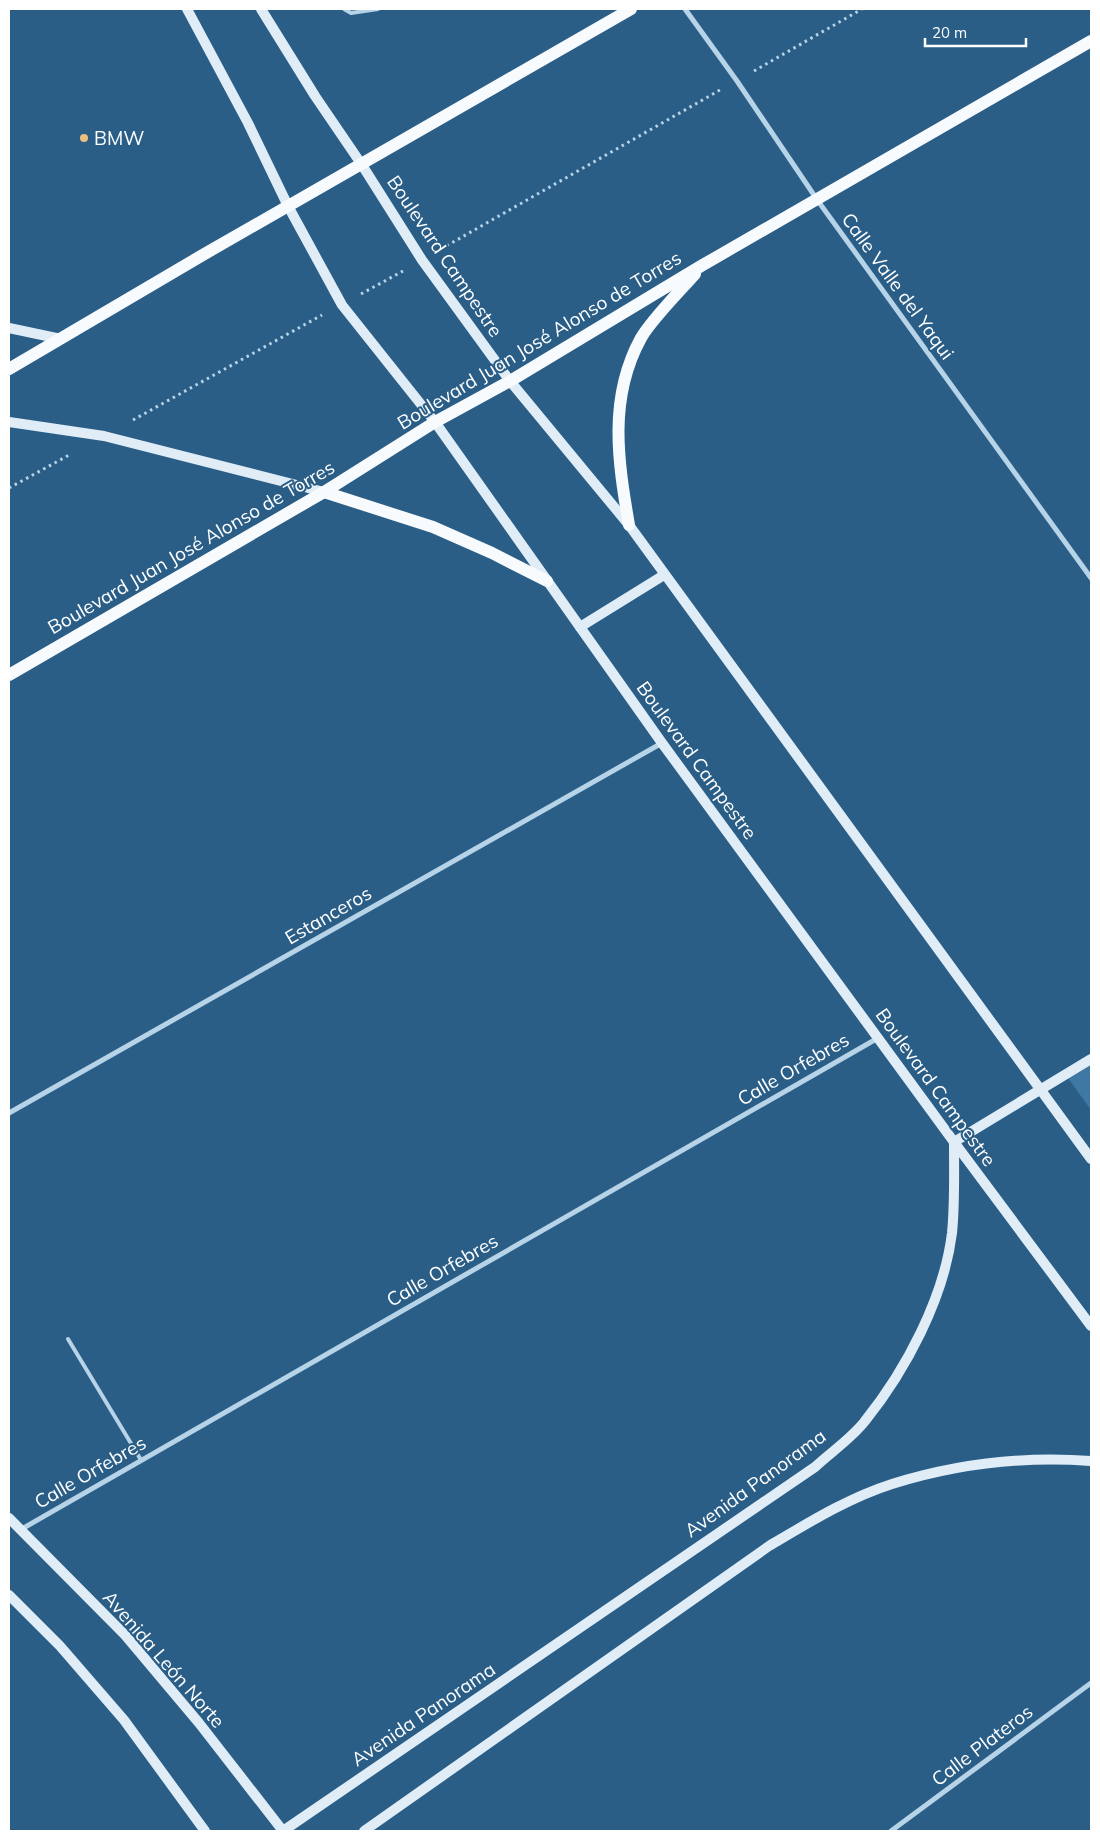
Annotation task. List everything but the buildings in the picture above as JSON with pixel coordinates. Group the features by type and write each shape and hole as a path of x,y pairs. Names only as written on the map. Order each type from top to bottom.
{"main road":[{"name":"Boulevard Campestre","path":"187,9 248,123 288,206 342,304 435,422 662,742 1091,1326"},
{"name":"Boulevard Campestre","path":"261,9 315,96 362,165 422,260 510,381 629,525 1091,1159"},
{"path":"9,369 631,9"},
{"name":"Boulevard Juan José Alonso de Torres","path":"9,675 324,492 435,422 510,381 701,266 818,201 1091,41"},
{"path":"629,525 621,475 617,424 626,373 641,337 701,266"},
{"path":"9,328 61,339"},
{"path":"9,422 104,436 324,492 433,528 492,553 548,581"},
{"path":"580,627 664,575"},
{"path":"954,1142 1091,1059"},
{"name":"Avenida Panorama","path":"283,1831 814,1467 865,1422 911,1352 940,1286 952,1234 955,1192 954,1142"},
{"path":"364,1831 769,1546 829,1511 890,1484 955,1468 1008,1460 1091,1461"},
{"name":"Avenida León Norte","path":"9,1518 125,1635 199,1723 283,1831"},
{"path":"9,1595 60,1646 124,1720 205,1831"}],"street":[{"name":"Calle Valle del Yaqui","path":"685,9 737,80 818,201 1091,578"},
{"name":"Estanceros","path":"9,1113 662,742"},
{"name":"Calle Orfebres","path":"19,1530 879,1037"},
{"name":"Calle Plateros","path":"892,1831 1091,1683"}],"lane":[{"path":"344,9 351,13 378,9"},
{"path":"68,1340 141,1460"}],"shaded area":[{"path":"1091,1064 1091,1110 1068,1078"}],"place":[{"name":"BMW","path":"84,138"}]}
